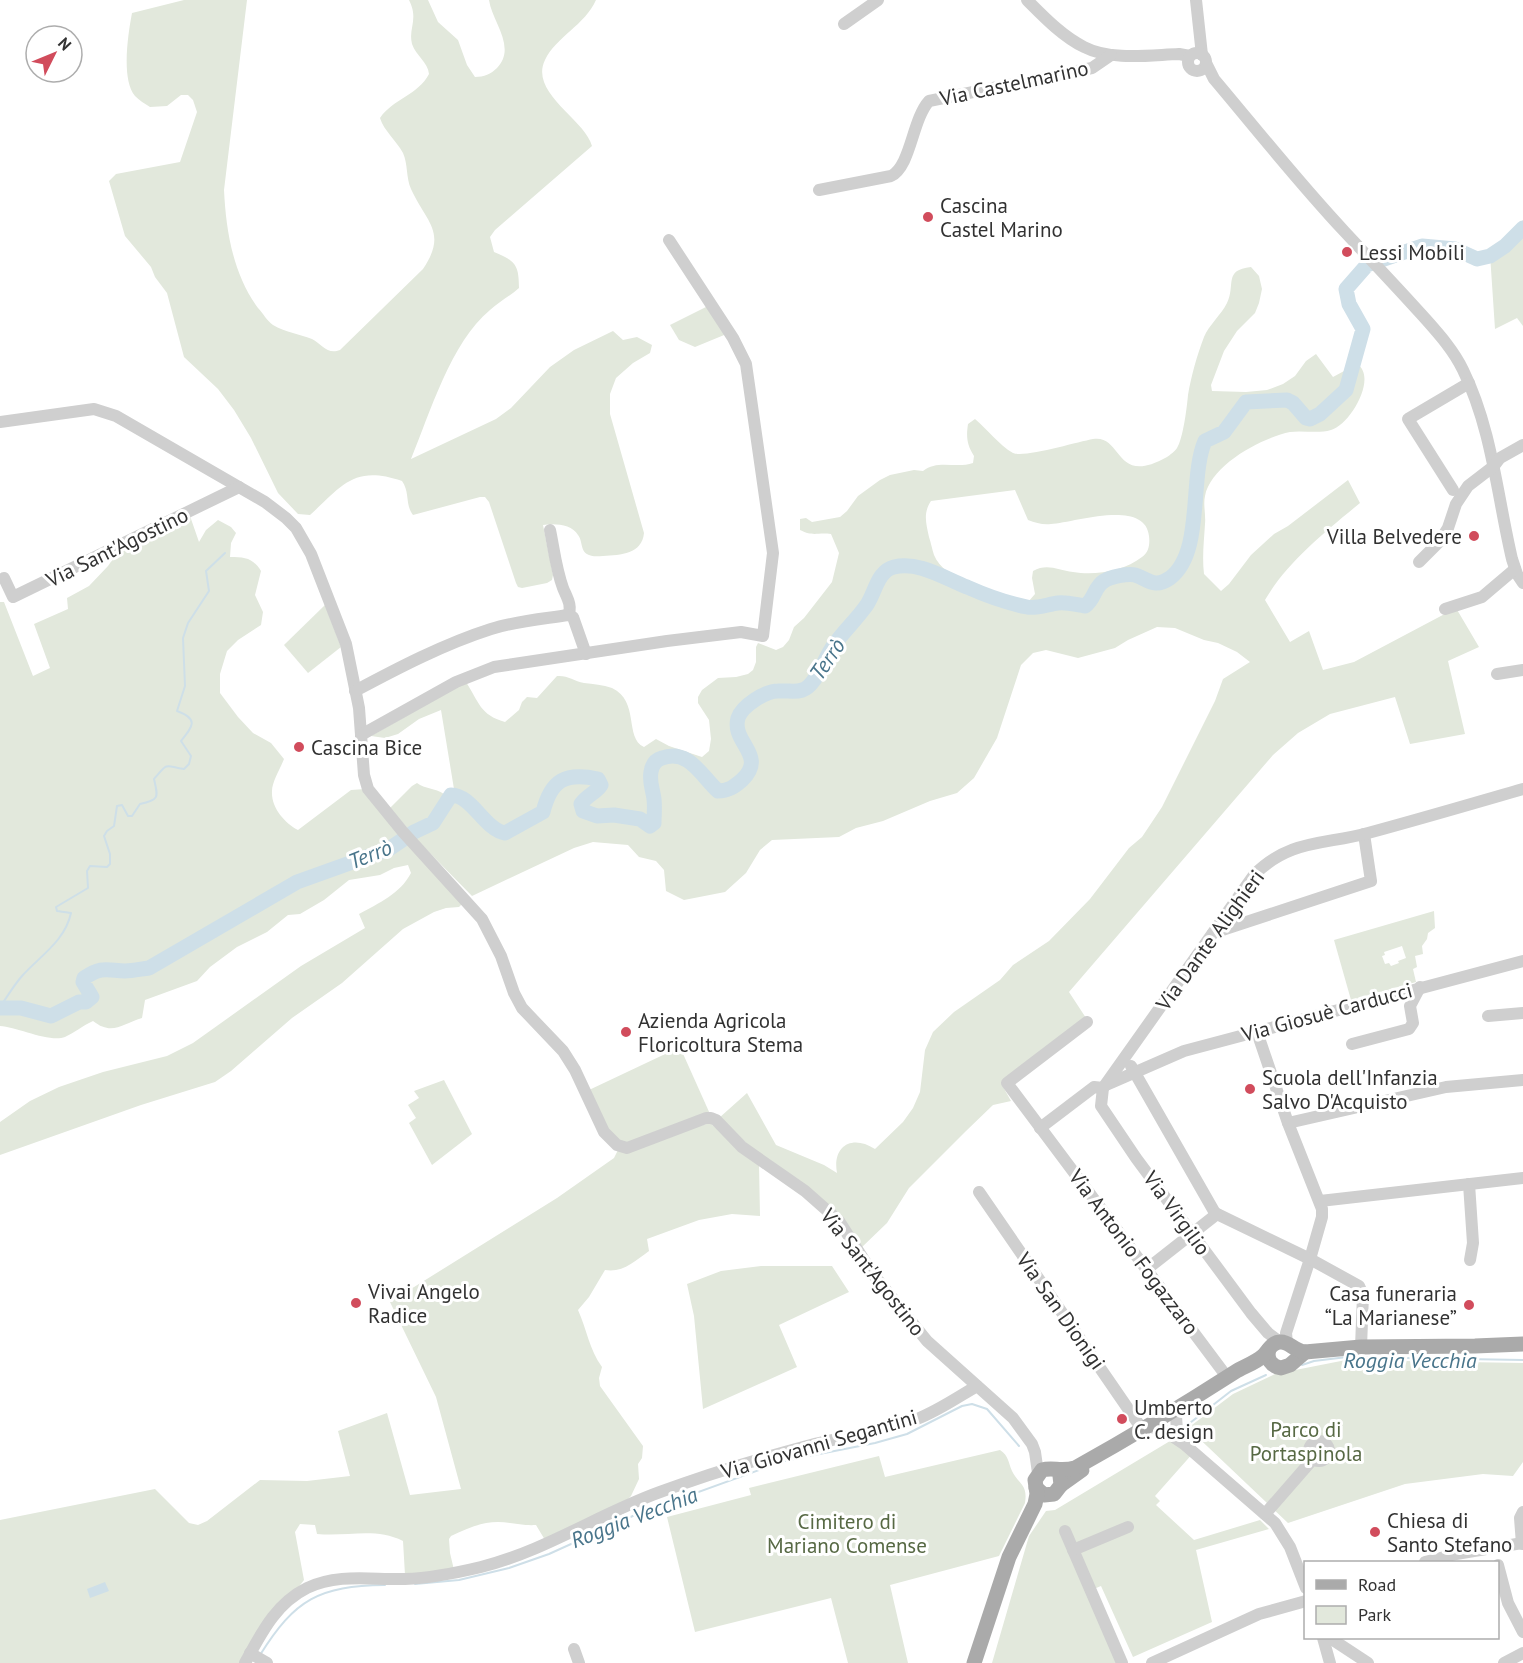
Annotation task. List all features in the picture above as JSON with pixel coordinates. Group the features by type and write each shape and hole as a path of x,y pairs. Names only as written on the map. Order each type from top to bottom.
{"main road":[{"path":"979,1663 1015,1551 1038,1507 1081,1470 1227,1377 1260,1358 1282,1349 1523,1344"},
{"path":"1475,1346 1490,1349 1523,1349"},
{"path":"1045,1475 1075,1468 1176,1416 1282,1349"},
{"path":"1045,1475 1044,1495 1056,1490"},
{"path":"1045,1475 1060,1476 1056,1490"},
{"path":"974,1663 1009,1557 1035,1504 1045,1475"}],"street":[{"path":"844,24 878,0"},
{"path":"1027,0 1066,36 1085,48 1111,55 1169,55 1180,59 1196,60 1343,230 1381,268 1446,344 1460,364 1469,383 1483,423 1515,569 1523,583"},
{"path":"1196,0 1200,36 1196,60"},
{"name":"Via Castelmarino","path":"819,190 891,176 899,171 918,116 929,101 1092,68 1111,55"},
{"path":"361,735 456,682 494,667 741,632 763,636 773,553 746,364 734,338 669,240"},
{"path":"1452,490 1408,419 1469,383"},
{"name":"Via Sant'Agostino","path":"0,422 94,409 129,422 239,487 286,518 296,528 311,554 346,644 355,691 364,775 368,789 417,848 482,919 501,956 514,993 522,1008 563,1051 575,1070 604,1132 617,1144 627,1148 706,1118 716,1120 742,1147 805,1191 835,1217 873,1274 932,1347 1013,1418 1025,1434 1045,1475"},
{"path":"1419,562 1440,541 1448,528 1456,504 1468,486 1494,466 1500,458 1523,445"},
{"name":"Via Sant'Agostino","path":"4,578 13,597 239,487"},
{"path":"550,530 560,579 570,606 571,611 568,615"},
{"path":"1445,609 1482,597 1515,569"},
{"path":"355,691 450,645 491,629 521,622 568,615 575,619 586,654"},
{"path":"1497,674 1523,670"},
{"name":"Via Dante Alighieri","path":"1104,1087 1254,875 1274,858 1292,849 1364,834 1523,789"},
{"path":"1213,933 1371,880 1364,834"},
{"name":"Via Giosuè Carducci","path":"1104,1087 1184,1051 1523,961"},
{"path":"1352,1044 1409,1029 1413,1023 1410,1006 1420,987"},
{"path":"1488,1016 1523,1013"},
{"name":"Via Antonio Fogazzaro","path":"1087,1023 1007,1083 1227,1377"},
{"path":"1257,1032 1288,1123 1320,1202 1322,1217 1282,1349"},
{"path":"1126,1058 1212,1210 1362,1288 1361,1347"},
{"path":"1288,1123 1446,1087 1523,1080"},
{"path":"1040,1128 1094,1087 1104,1087"},
{"name":"Via Virgilio","path":"1104,1087 1101,1106 1192,1234 1282,1349"},
{"path":"1320,1202 1523,1178"},
{"path":"1469,1185 1473,1243 1470,1260"},
{"name":"Via San Dionigi","path":"979,1192 1148,1429"},
{"path":"1147,1269 1217,1214"},
{"name":"Via Giovanni Segantini","path":"247,1658 279,1608 314,1585 351,1578 434,1577 491,1565 526,1552 660,1492 809,1445 864,1435 918,1418 977,1386"},
{"path":"1176,1416 1177,1431 1184,1444"},
{"path":"1148,1429 1163,1430 1184,1444 1277,1526 1286,1539 1304,1585"},
{"path":"1265,1514 1313,1459"},
{"path":"1433,1561 1488,1548 1523,1544 1520,1518 1523,1512"},
{"path":"1073,1550 1128,1527"},
{"path":"1065,1531 1122,1663"},
{"path":"1488,1548 1495,1561"},
{"path":"1499,1571 1508,1603 1523,1632"},
{"path":"1152,1663 1259,1614 1304,1601"},
{"path":"1323,1639 1330,1663"},
{"path":"1332,1639 1368,1663"},
{"path":"574,1649 579,1663"},
{"path":"1504,1663 1523,1653"},
{"path":"247,1658 267,1663"}],"green space":[{"path":"184,0 247,0 224,190 232,252 249,295 273,325 312,339 328,350 335,351 340,350 423,269 434,246 432,228 408,180 403,153 380,118 392,106 419,87 429,74 412,44 413,13 409,0 428,0 438,22 458,40 467,65 475,77 484,76 495,70 503,60 505,52 502,34 489,0 596,0 585,17 550,52 542,72 551,95 579,126 592,146 495,230 490,237 494,252 507,258 517,268 519,288 490,310 464,340 443,379 411,459 496,419 511,408 550,367 574,350 613,331 623,340 637,337 652,345 650,353 633,363 616,378 610,394 610,414 644,533 635,549 617,555 591,556 586,554 580,537 572,529 557,524 543,525 552,580 522,588 516,583 489,502 485,497 413,515 402,481 372,475 350,481 310,515 298,514 278,493 251,438 234,410 218,389 184,357 167,293 155,277 151,267 125,236 109,181 116,174 180,162 197,112 193,100 188,95 181,95 167,106 150,107 146,105 135,96 131,89 127,56 132,13"},
{"path":"1523,220 1523,326 1517,318 1495,329 1490,254 1504,243"},
{"path":"1251,267 1259,276 1262,289 1259,303 1255,313 1237,331 1224,351 1211,385 1212,391 1267,390 1295,376 1306,361 1316,354 1333,377 1357,364 1363,370 1363,389 1353,410 1338,426 1326,431 1290,432 1265,440 1239,455 1217,474 1209,485 1204,499 1204,574 1221,591 1251,555 1274,534 1348,480 1360,503 1296,560 1265,600 1290,642 1309,631 1323,670 1354,662 1456,608 1479,647 1448,661 1465,734 1410,744 1395,697 1330,714 1298,733 1273,755 1069,992 1086,1018 1002,1085 1011,1101 993,1105 966,1131 909,1188 887,1223 861,1248 719,1118 747,1093 776,1145 824,1165 837,1173 838,1156 846,1145 859,1143 875,1149 903,1122 913,1108 920,1092 925,1050 933,1032 954,1012 1000,980 1013,965 1049,941 1090,899 1129,848 1142,837 1162,807 1215,701 1223,679 1250,662 1237,652 1218,643 1175,628 1157,627 1115,648 1078,658 1046,650 1033,653 1021,665 997,738 974,778 957,793 930,801 883,821 856,828 839,837 772,840 760,850 746,873 725,892 684,900 666,891 664,870 656,861 639,857 628,845 593,842 574,848 472,896 421,844 390,808 417,783 444,794 454,789 441,710 419,719 398,734 385,738 371,736 466,682 485,712 505,722 519,710 527,697 537,698 557,676 561,676 609,687 621,694 629,710 634,736 644,747 656,739 702,757 709,751 711,739 709,720 698,703 702,690 718,678 736,677 753,670 758,643 776,650 783,647 789,640 794,627 804,618 832,582 839,553 831,534 812,534 800,530 800,519 806,518 812,522 840,517 858,496 890,475 914,470 923,471 929,467 941,465 973,463 974,456 968,444 967,433 968,424 975,419 1013,453 1039,452 1093,439 1103,440 1110,444 1128,463 1137,466 1150,465 1167,457 1177,448 1181,438 1191,381 1204,337 1227,303 1233,275 1242,269","holes":["1015,490 1028,520 1048,524 1107,515 1135,518 1145,525 1149,536 1148,548 1146,553 1135,562 1100,573 1082,573 1053,568 1033,571 1035,594 1028,602 975,586 940,565 934,555 926,518 931,501"]},
{"path":"710,305 729,333 695,347 679,340 670,325"},
{"path":"190,516 199,542 206,530 218,520 231,527 236,533 231,543 230,557 248,559 255,563 261,571 255,595 263,612 261,625 238,640 227,651 220,674 220,693 253,733 271,743 284,759 272,787 276,809 288,823 298,830 351,790 365,789 463,903 459,907 434,912 403,929 342,983 292,1018 215,1082 141,1105 0,1155 0,1122 30,1101 59,1087 103,1072 167,1056 193,1043 301,966 365,928 359,914 395,892 411,873 408,865 394,868 380,875 349,880 324,900 300,914 288,915 267,932 237,947 210,967 197,981 145,1000 142,1018 123,1026 106,1028 93,1021 65,1037 51,1038 0,1026 0,602 4,602 33,676 50,668 34,624 68,609 67,598 89,586 117,553"},
{"path":"325,605 341,647 308,673 284,645"},
{"path":"1434,911 1435,928 1428,933 1422,946 1423,954 1415,956 1417,967 1413,969 1416,982 1351,1000 1334,940","holes":["1402,946 1406,958 1391,966 1389,963 1385,964 1382,956 1385,955 1384,952"]},
{"path":"680,1047 710,1114 628,1143 614,1136 604,1122 589,1090"},
{"path":"444,1080 472,1134 432,1165 409,1123 416,1118 408,1105 419,1098 414,1091"},
{"path":"710,1123 759,1164 760,1216 732,1214 699,1220 647,1239 649,1251 623,1268 605,1270 589,1297 578,1310 591,1346 602,1367 599,1378 600,1386 643,1446 642,1458 638,1464 639,1479 631,1496 625,1502 545,1540 536,1525 498,1522 474,1526 449,1539 454,1570 405,1575 403,1541 372,1533 317,1534 315,1525 300,1524 295,1532 304,1580 241,1663 0,1663 0,1520 155,1489 189,1523 198,1525 207,1521 260,1480 307,1481 350,1476 338,1431 387,1413 410,1495 461,1489 436,1397 390,1302 557,1198 614,1158 618,1150"},
{"path":"761,1266 832,1266 849,1292 779,1325 797,1367 703,1409 694,1316 687,1284 721,1271"},
{"name":"Parco di Portaspinola","path":"1346,1360 1523,1363 1523,1462 1513,1476 1483,1474 1405,1484 1288,1523 1188,1428 1233,1394 1275,1374"},
{"path":"1170,1441 1194,1452 1155,1496 1160,1501 1156,1505 1194,1540 1260,1520 1269,1529 1196,1550 1212,1622 1133,1657 1101,1586 1089,1591 1119,1663 992,1663 1029,1536 1046,1511 1055,1510"},
{"name":"Cimitero di Mariano Comense","path":"1000,1450 1007,1457 1012,1471 1024,1488 1026,1497 999,1556 890,1585 908,1663 848,1663 831,1598 695,1632 667,1517 751,1495 749,1488 879,1456 885,1477"}],"shaded area":[{"path":"105,1582 109,1591 90,1598 87,1589"}],"waterway":[{"name":"Terrò","path":"0,1008 21,1008 51,1016 79,1002 86,1002 92,997 83,982 84,978 90,974 104,970 128,971 149,968 297,882 389,849 414,832 433,823 451,795 465,801 491,826 505,833 543,812 550,792 555,786 568,778 577,777 598,779 601,785 581,804 583,811 597,816 614,815 640,819 650,826 654,823 654,802 650,779 652,767 657,760 672,756 687,760 718,791 731,788 742,780 749,771 751,763 737,727 740,713 761,696 778,691 798,691 810,685 834,645 866,606 880,578 888,569 903,566 922,568 989,596 1031,607 1061,603 1085,606 1101,584 1119,576 1135,575 1155,583 1170,578 1181,566 1188,551 1200,456 1205,441 1224,432 1246,402 1287,400 1310,419 1320,414 1346,390 1363,329 1349,304 1346,289 1367,265 1422,246 1455,249 1477,259 1490,256 1505,246 1523,228"},
{"path":"0,1007 19,980 51,948 63,932 71,913 57,911 56,907 88,888 87,871 90,866 107,867 110,864 110,854 104,836 114,826 117,806 122,805 128,816 132,816 140,804 156,797 154,779 162,769 167,766 184,769 189,764 191,756 181,741 192,723 189,717 177,711 185,686 183,638 188,623 209,591 206,571 225,553"},
{"name":"Roggia Vecchia","path":"1302,1365 1314,1361 1347,1357 1523,1360"},
{"name":"Roggia Vecchia","path":"1186,1426 1231,1391 1266,1375"},
{"name":"Roggia Vecchia","path":"415,1584 459,1580 509,1568 549,1554 635,1515 784,1461 875,1443 907,1434 962,1406 972,1404 987,1409 1019,1446"},
{"name":"Roggia Vecchia","path":"260,1655 285,1621 311,1599 343,1588 385,1585"}],"place":[{"name":"Cascina Castel Marino","path":"928,217"},
{"name":"Lessi Mobili","path":"1347,252"},
{"name":"Villa Belvedere","path":"1474,536"},
{"name":"Cascina Bice","path":"299,747"},
{"name":"Azienda Agricola Floricoltura Stema","path":"626,1032"},
{"name":"Scuola dell'Infanzia Salvo D'Acquisto","path":"1250,1089"},
{"name":"Vivai Angelo Radice","path":"356,1303"},
{"name":"Casa funeraria “La Marianese”","path":"1469,1305"},
{"name":"Umberto C. design","path":"1122,1419"},
{"name":"Chiesa di Santo Stefano","path":"1375,1532"}]}
